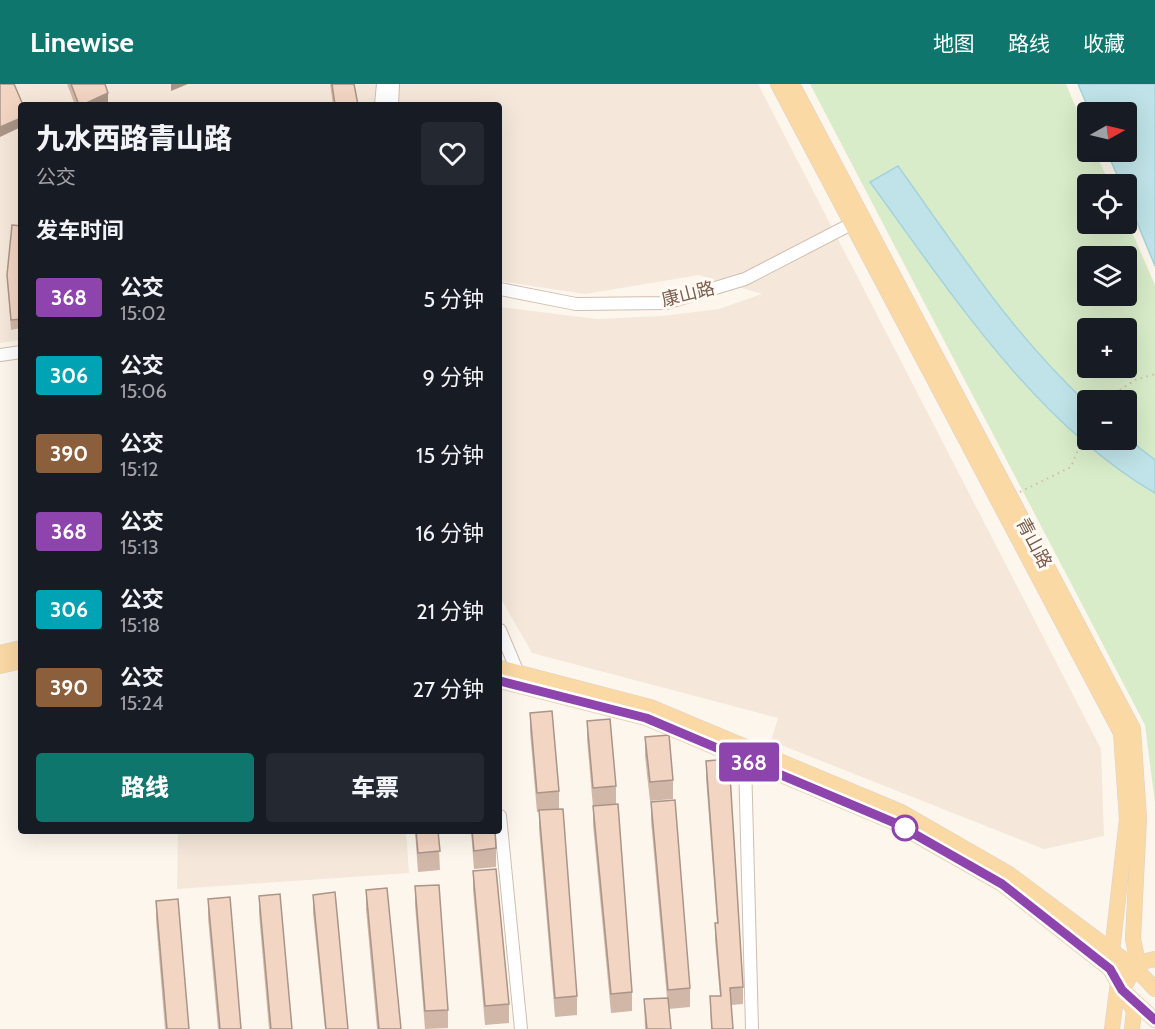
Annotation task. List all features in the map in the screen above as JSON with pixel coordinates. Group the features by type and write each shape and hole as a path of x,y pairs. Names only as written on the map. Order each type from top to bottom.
{"main road":[{"name":"青山路","path":"778,84 858,221 1010,497 1133,729 1139,818 1133,939 1135,965"},
{"name":"青山路","path":"792,84 858,221 1121,733 1127,819 1110,969"},
{"path":"0,653 18,649"},
{"path":"0,666 18,662"},
{"path":"502,669 517,679 646,718 895,823 954,856 1002,884 1110,969 1134,1010 1132,1029"},
{"path":"502,679 517,679 650,707 901,812 1009,874 1112,951 1135,965 1152,981"},
{"path":"1110,969 1155,959"},
{"path":"1112,1029 1120,987 1135,965"},
{"path":"1120,987 1152,981"},
{"path":"1120,987 1155,1020"}],"street":[{"path":"381,102 382,84"},
{"path":"392,102 393,84"},
{"name":"康山路","path":"502,289 576,304 666,303 745,279 858,221"},
{"path":"0,355 18,352"},
{"path":"502,636 517,679"},
{"path":"746,760 752,1029"},
{"path":"502,834 521,1029"}],"path":[{"path":"1120,390 1135,380 1155,374"},
{"path":"1010,497 1071,467 1078,450"}],"shaded area":[{"path":"0,84 758,84 1101,749 1104,836 1044,849 771,741 778,718 532,653 502,600 502,307 597,319 662,316 719,309 762,294 699,275 585,294 502,281 502,102 18,102 18,340 0,343"},
{"path":"178,834 406,834 409,873 177,889"}],"green space":[{"path":"810,84 1066,84 1077,110 1077,162 1100,162 1105,174 1077,174 1077,234 1133,234 1155,285 1155,803 1145,725"}],"water":[{"path":"1078,84 1155,84 1155,266 1137,222 1137,174 1117,174 1111,162 1137,162 1137,102 1086,102"},
{"path":"898,166 986,289 1034,348 1077,393 1077,435 1033,393 998,352 964,310 870,182"},
{"path":"1137,446 1155,460 1155,493 1111,464 1095,450 1137,450"}],"building":[{"path":"0,84 14,84 22,102 18,102 18,119 0,127"},
{"path":"71,84 105,84 108,93 88,102 78,102"},
{"path":"332,84 354,84 357,102 335,102"},
{"path":"12,225 18,226 18,319 11,320 7,275"},
{"path":"552,711 559,791 537,793 530,713"},
{"path":"610,719 616,786 593,788 587,721"},
{"path":"669,735 673,780 650,782 645,737"},
{"path":"729,759 743,987 730,988 733,1029 712,1029 710,996 721,996 706,761"},
{"path":"675,800 690,988 668,990 651,802"},
{"path":"618,804 632,992 611,994 593,806"},
{"path":"563,809 577,996 555,998 539,810"},
{"path":"416,834 438,834 440,851 418,853"},
{"path":"472,834 495,834 496,848 474,851"},
{"path":"496,869 509,1004 485,1006 473,871"},
{"path":"439,885 448,1010 425,1011 415,886"},
{"path":"387,888 401,1029 379,1029 366,890"},
{"path":"335,892 348,1029 326,1029 313,895"},
{"path":"280,894 292,1029 271,1029 259,896"},
{"path":"230,897 241,1029 220,1029 208,899"},
{"path":"178,899 189,1029 167,1029 156,901"},
{"path":"668,998 671,1029 647,1029 644,999"}],"bus line":[{"name":"368","path":"502,682 646,718 895,823 1002,884 1110,969 1122,990 1155,1020"}]}
